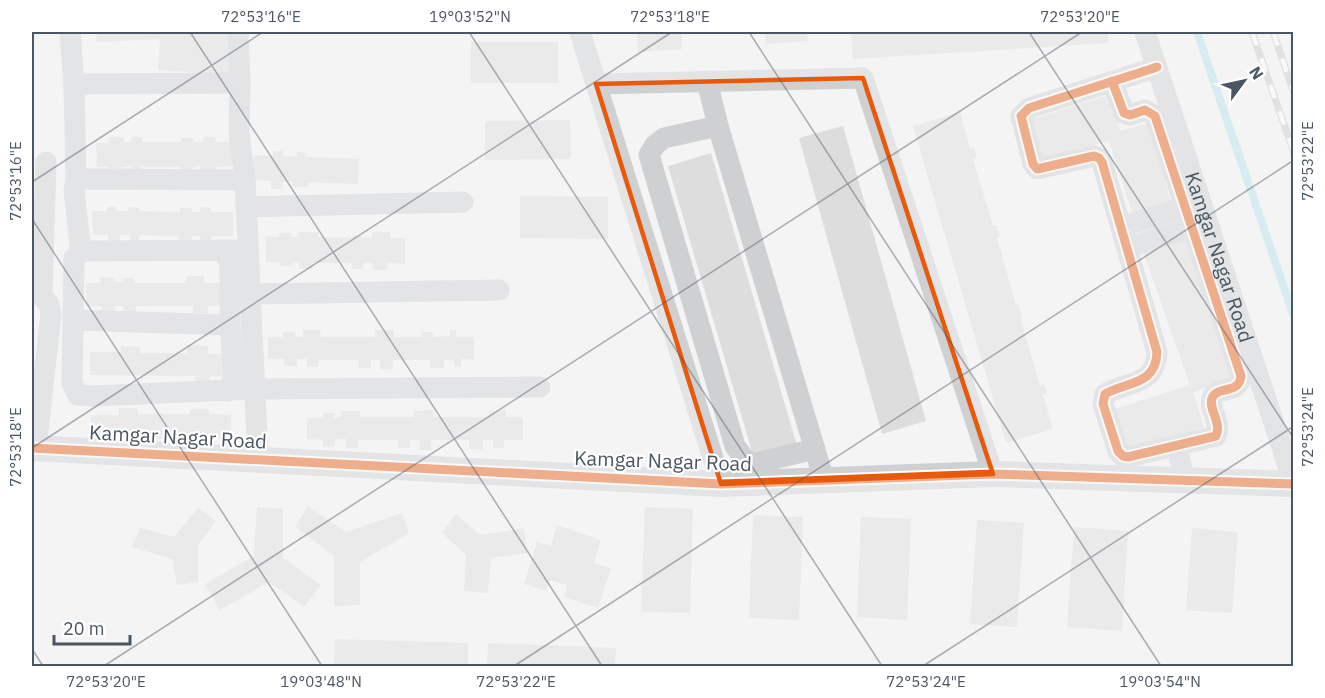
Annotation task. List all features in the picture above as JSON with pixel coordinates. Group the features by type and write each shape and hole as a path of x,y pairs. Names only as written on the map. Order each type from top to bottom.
{"street":[{"path":"70,32 74,84 76,180 74,191 81,253"},
{"name":"Kamgar Nagar Road","path":"238,32 239,133 245,180 258,460"},
{"path":"580,32 721,484"},
{"name":"Kamgar Nagar Road","path":"34,448 721,484 993,474 1293,484 1239,346 1176,153 1157,67 1145,32"},
{"path":"1157,67 1029,108 1021,116 1033,164 1037,169 1094,156 1099,158 1121,227 1157,352 1157,363 1151,374 1105,394 1103,404 1118,451 1122,456 1128,457 1216,436 1218,423 1211,403 1212,399 1215,394 1237,387 1240,382 1239,346"},
{"path":"596,84 863,78 993,474"},
{"path":"707,81 717,126 824,480"},
{"path":"1112,81 1124,113 1130,115 1145,110 1155,116 1176,153"},
{"path":"74,84 240,83"},
{"path":"717,126 664,138 655,145 649,155 735,446 752,464 815,450"},
{"path":"34,448 51,314 49,304 37,295 46,162"},
{"path":"76,180 245,180"},
{"path":"246,207 463,202"},
{"path":"1121,227 1196,214"},
{"path":"1127,248 1196,214"},
{"path":"223,250 230,264 230,325 234,379 227,391"},
{"path":"248,250 81,253 74,258 72,383 78,395 255,389 540,387"},
{"path":"250,294 499,290"},
{"path":"74,320 230,325"},
{"path":"1176,446 1185,480"}],"highlighted area":[{"path":"863,78 993,474 721,484 596,84"}],"building":[{"path":"96,32 231,32 229,75 158,70 160,39 97,42"},
{"path":"637,32 681,32 682,49 638,52"},
{"path":"765,32 807,32 808,41 766,44"},
{"path":"851,32 1108,32 1108,43 853,59"},
{"path":"471,42 558,42 558,83 471,83"},
{"path":"1109,95 1120,131 1150,123 1171,204 1132,213 1109,141 1039,160 1029,120"},
{"path":"960,112 970,149 974,148 977,158 973,159 993,226 996,225 1000,237 997,238 1016,305 1018,304 1022,316 1020,317 1040,386 1044,384 1047,394 1043,395 1053,429 1006,443 913,126"},
{"path":"570,120 571,159 485,160 485,121"},
{"path":"843,126 926,421 882,434 799,138"},
{"path":"109,137 124,137 124,142 131,142 131,137 143,137 142,142 181,142 181,138 193,138 193,142 203,142 203,137 216,137 215,142 231,142 232,166 215,167 215,172 201,172 201,166 193,167 194,172 181,172 181,167 141,167 141,173 131,173 131,167 122,167 122,172 109,172 109,167 97,167 96,143 109,143"},
{"path":"273,151 283,151 283,156 297,157 297,152 306,153 305,157 359,159 358,184 308,182 307,187 292,187 292,181 283,182 282,189 271,189 271,181 253,180 254,155 273,156"},
{"path":"711,153 798,449 755,462 668,166"},
{"path":"520,196 608,197 608,239 520,238"},
{"path":"107,207 116,207 116,211 128,211 128,207 139,208 139,211 180,212 180,208 192,208 192,212 200,212 200,207 211,208 211,212 233,212 233,236 211,236 211,243 200,243 200,236 192,236 192,241 178,241 178,236 139,235 139,241 130,241 130,235 120,235 120,241 108,241 108,235 93,235 92,211 107,211"},
{"path":"32,222 39,223 35,259 32,259"},
{"path":"299,232 318,232 318,237 353,238 353,235 372,238 372,232 390,232 390,238 405,238 405,264 387,263 387,270 373,270 373,263 363,263 363,269 352,269 352,263 313,263 313,269 299,269 299,262 292,262 292,266 279,266 279,262 266,262 266,236 279,237 279,233 290,233 291,237 298,237"},
{"path":"1186,239 1234,378 1193,392 1204,427 1128,451 1115,409 1190,385 1144,254"},
{"path":"186,276 204,276 204,283 224,283 224,306 208,306 208,313 193,313 193,306 136,306 136,316 123,316 123,306 115,306 115,313 102,313 102,306 87,306 86,283 101,283 100,277 115,278 115,282 123,282 123,278 134,278 134,283 186,283"},
{"path":"303,330 320,330 321,337 375,337 375,330 394,330 394,337 422,337 422,332 433,332 433,337 450,336 450,330 456,330 456,337 474,337 474,360 461,359 461,367 455,367 454,360 444,360 444,368 430,368 430,360 393,360 392,369 380,369 380,360 371,360 371,368 359,368 359,360 319,360 318,367 307,367 307,359 297,359 297,366 284,366 284,359 268,359 268,337 283,337 283,332 295,332 295,337 303,337"},
{"path":"187,345 208,346 208,354 229,354 229,377 210,376 210,385 195,385 195,376 90,375 90,352 121,352 121,346 140,347 140,353 187,353"},
{"path":"119,408 137,408 138,414 190,414 190,409 209,409 209,414 231,415 231,439 210,439 210,445 199,445 199,439 191,439 191,445 178,445 178,439 140,439 140,444 129,444 129,439 116,439 116,445 91,439 91,415 119,415"},
{"path":"433,410 433,417 489,417 489,411 506,410 506,417 523,417 523,440 504,440 504,448 493,448 493,440 483,440 483,449 469,449 469,440 431,440 432,450 420,450 419,440 410,440 410,448 398,448 398,440 358,440 358,448 346,448 346,439 335,439 335,446 323,447 323,440 307,439 307,418 323,417 323,413 334,413 334,418 342,417 341,411 360,411 360,417 414,417 414,411"},
{"path":"308,506 346,532 402,513 409,533 360,562 360,605 334,606 334,556 295,527"},
{"path":"257,507 283,509 283,558 321,585 304,607 269,582 220,610 205,584 254,556"},
{"path":"645,507 693,509 690,613 641,612"},
{"path":"198,508 216,521 198,545 198,582 177,585 172,559 132,547 140,528 174,537"},
{"path":"456,514 480,535 524,528 527,553 491,558 488,593 464,591 466,555 442,533"},
{"path":"753,515 803,517 799,620 749,618"},
{"path":"861,517 911,519 907,620 857,617"},
{"path":"977,520 1024,523 1017,627 970,624"},
{"path":"557,525 601,540 594,563 611,568 598,608 564,597 567,585 550,580 546,591 524,584 537,542 551,546"},
{"path":"1074,527 1128,531 1122,631 1067,627"},
{"path":"1192,528 1238,532 1232,613 1186,610"},
{"path":"335,639 468,643 468,666 334,666"},
{"path":"488,643 616,648 615,666 487,666"}],"waterway":[{"path":"1197,32 1294,317"}],"railway":[{"path":"1252,32 1294,153"},
{"path":"1273,32 1294,93"}],"cycle path":[{"path":"1112,81 1124,113 1130,115 1145,110 1155,116 1241,376 1236,386 1219,392 1212,398 1217,426 1216,436 1128,457 1118,451 1103,404 1105,394 1146,376 1152,371 1157,352 1102,162 1094,156 1037,169 1033,164 1021,116 1029,108 1145,71 1157,67"},
{"path":"32,448 721,484 993,474 1294,484"}]}
